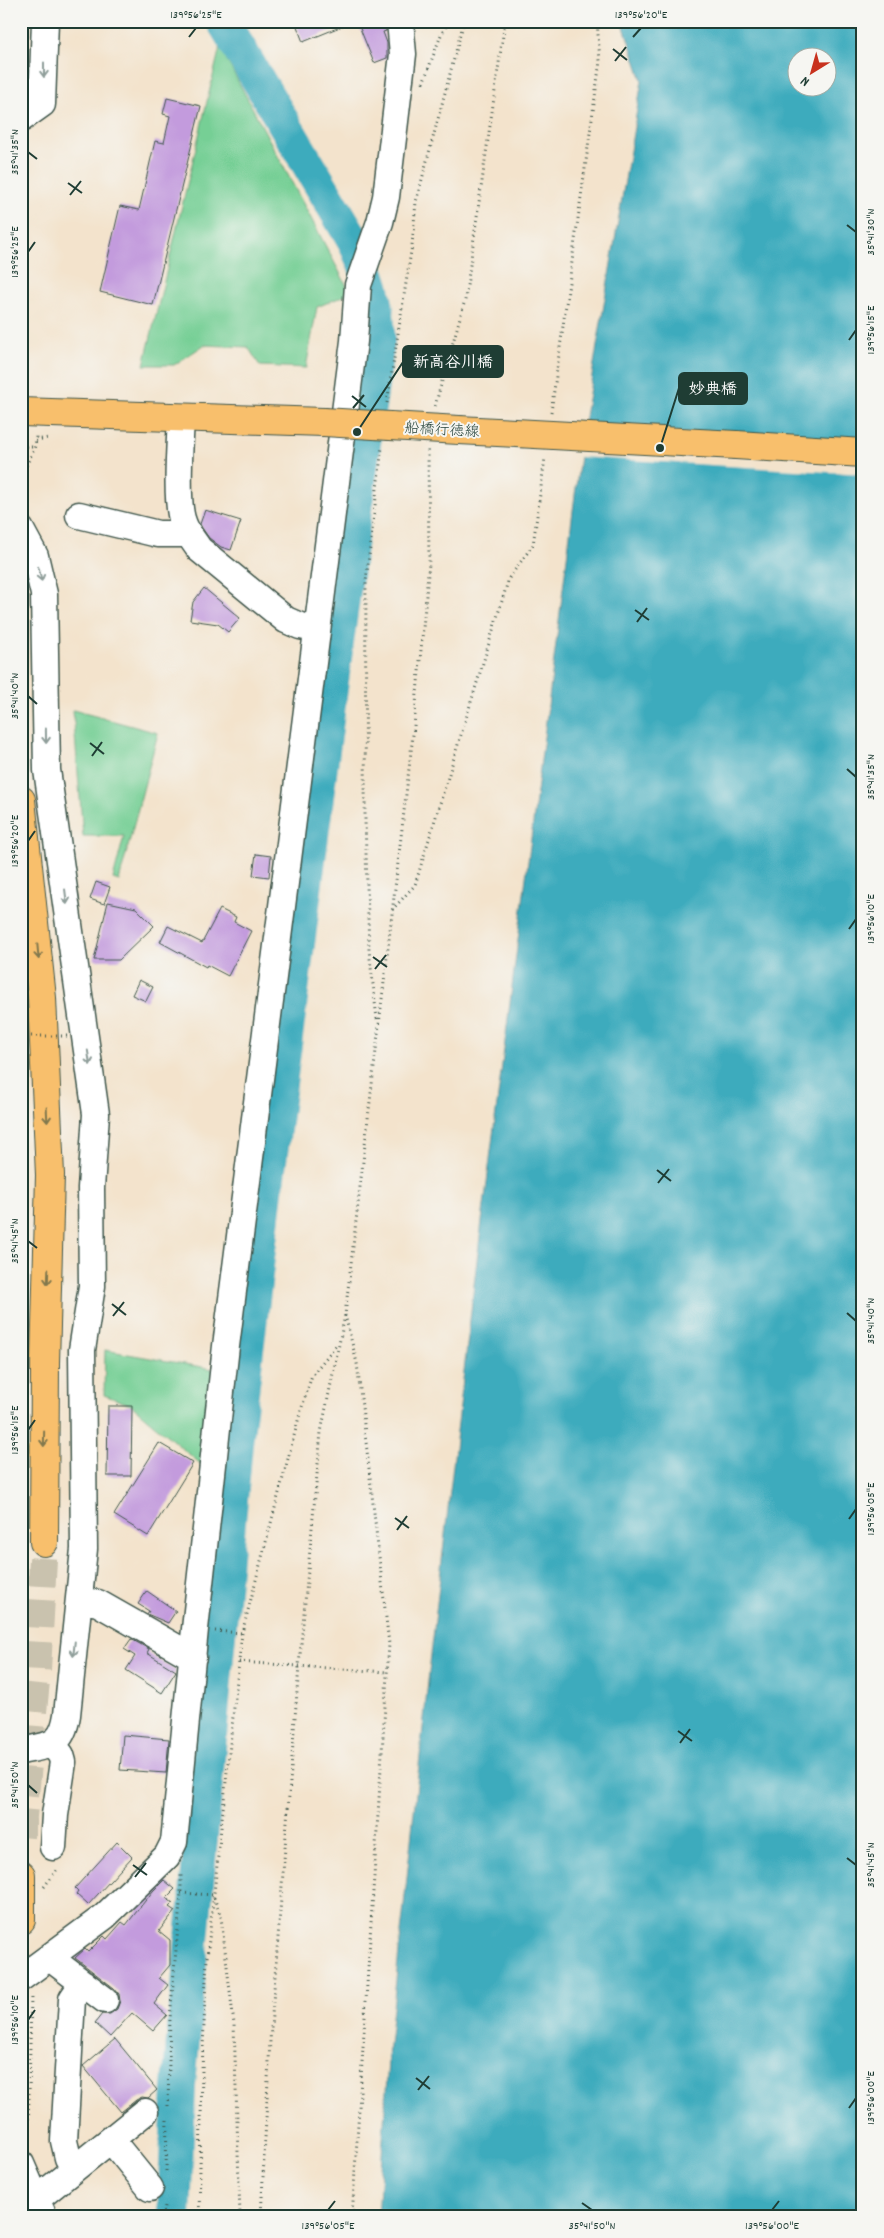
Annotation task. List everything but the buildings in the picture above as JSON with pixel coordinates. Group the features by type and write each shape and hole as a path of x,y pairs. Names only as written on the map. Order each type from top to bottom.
{"main road":[{"name":"船橋行徳線","path":"29,423 181,418 324,422 863,453"},
{"path":"21,800 42,998 50,1175 45,1363 44,1542"},
{"path":"21,1875 21,1920"}],"street":[{"path":"21,119 42,104 45,21"},
{"path":"26,1986 50,1958 105,1916 172,1849 174,1842 226,1346 354,341 358,285 380,222 386,197 403,54 403,35 400,21"},
{"path":"181,418 180,504 182,521 188,534 199,549 286,620 300,626 316,629"},
{"path":"79,515 158,534 188,534"},
{"path":"21,530 35,556 44,594 48,770 96,1114 92,1188 92,1286 82,1350 84,1549 65,1729 53,1745 21,1751"},
{"path":"79,1600 98,1603 193,1657"},
{"path":"53,1745 61,1755 63,1762 55,1815 53,1847"},
{"path":"50,1958 105,2000"},
{"path":"68,2158 64,2141 72,1999 83,1983"},
{"path":"25,2158 41,2208 112,2140 145,2112"},
{"path":"112,2140 160,2188"}],"path":[{"path":"378,1024 369,950 365,820 366,581 412,245 416,202 464,21"},
{"path":"261,2217 270,2041 299,1666 321,1432 338,1341 345,1315 414,726 429,562 427,467 430,428 465,300 506,21"},
{"path":"551,416 600,61 597,21"},
{"path":"21,447 36,447 29,423"},
{"path":"392,910 415,885 509,578 533,545 545,456"},
{"path":"21,1036 69,1036"},
{"path":"345,1315 357,1363 389,1644 352,2217"},
{"path":"199,2217 202,2070 207,1958 242,1634 299,1417 312,1375 338,1341"},
{"path":"208,1630 242,1634"},
{"path":"239,1662 387,1672"},
{"path":"164,2217 160,2188 170,2018 181,1893 181,1864 179,1855 172,1849"},
{"path":"181,1893 213,1895"},
{"path":"213,1895 221,1917 234,2024 240,2217"},
{"path":"25,2158 27,2137 26,1986"}],"green space":[{"path":"220,47 348,288 346,295 317,307 306,368 260,366 248,347 204,345 174,365 144,365"},
{"path":"73,710 158,733 119,881 113,879 124,836 83,836"},
{"path":"105,1350 213,1369 203,1466 131,1405 104,1395"}],"water":[{"path":"622,21 863,21 863,2217 378,2217 389,2045 429,1672 476,1268 585,417 642,80"}],"pier":[{"path":"581,428 863,443 863,474 578,457"}],"waterway":[{"path":"174,2217 179,2086 236,1443 264,1207 378,341 376,302 366,268 355,243 223,21"}],"tunnel":[{"path":"21,1837 37,1670 44,1542"}],"place":[{"name":"新高谷川橋","path":"357,432"},
{"name":"妙典橋","path":"660,448"}]}
